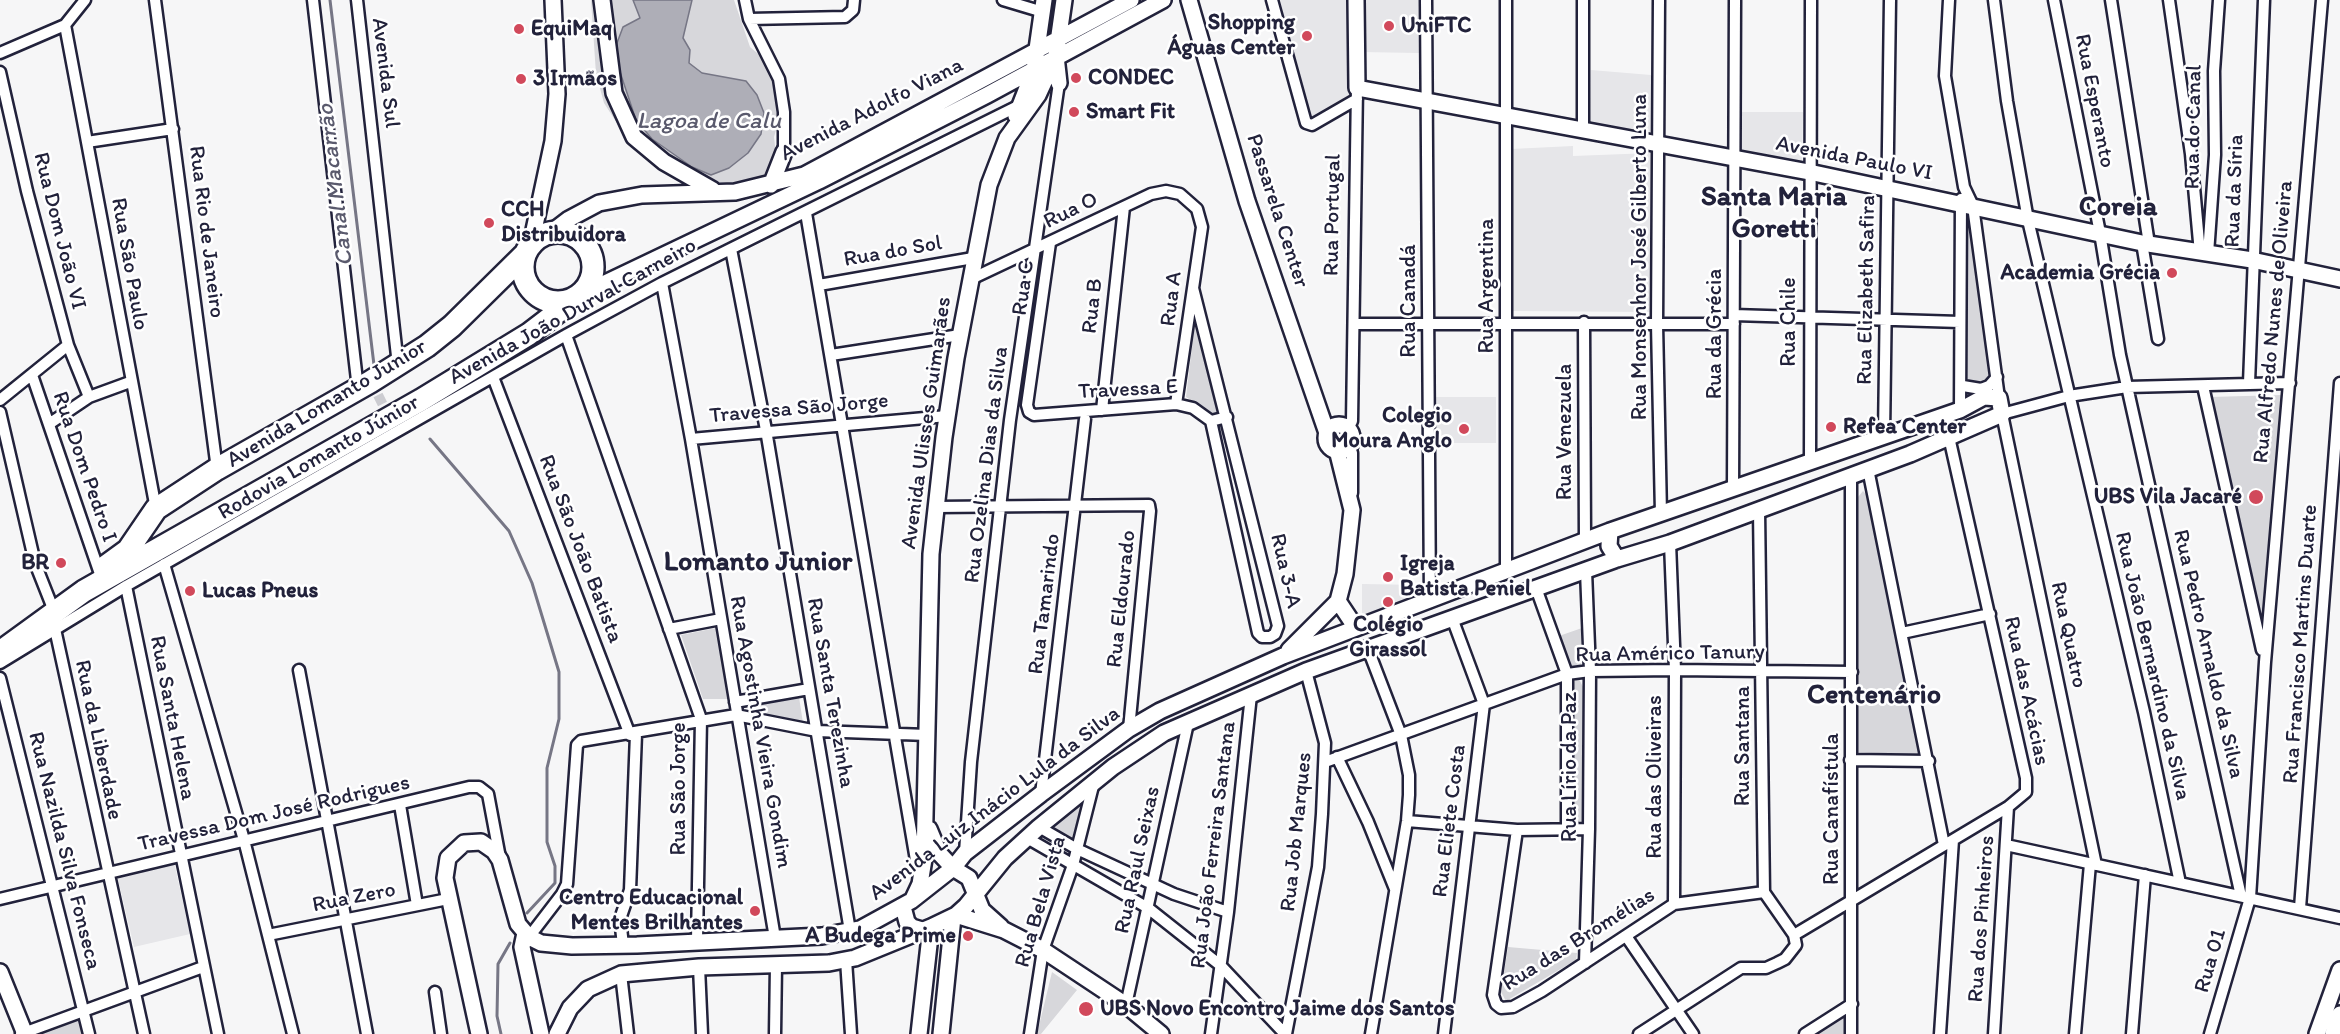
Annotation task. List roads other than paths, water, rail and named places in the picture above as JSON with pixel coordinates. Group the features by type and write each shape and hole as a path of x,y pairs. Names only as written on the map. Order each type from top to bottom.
{"highway":[{"path":"552,232 575,237 591,254 592,276 580,295 560,302 538,296 525,278 523,266 528,249 552,232"},
{"name":"Avenida Lomanto Junior","path":"99,571 128,550 156,509 217,469 369,388 452,326 528,249"},
{"name":"Rodovia Lomanto Júnior","path":"0,652 84,591 421,400 529,334 580,295"},
{"path":"0,646 99,571"}],"street":[{"name":"Rua Rio de Janeiro","path":"155,0 217,469"},
{"path":"313,0 369,388"},
{"name":"Avenida Sul","path":"357,0 398,365"},
{"path":"528,249 554,129 557,94 553,0"},
{"path":"602,0 614,93 634,137 685,177 716,191"},
{"path":"745,0 749,19 779,79 784,112 784,152 771,185"},
{"path":"1003,0 1043,6 1054,22 1062,16"},
{"path":"1059,83 1056,56 1064,0"},
{"name":"Avenida Adolfo Viana","path":"552,232 599,203 642,195 735,192 771,185 804,175 1131,0"},
{"name":"Avenida Adolfo Viana","path":"640,267 696,238 819,181 987,95 1164,0"},
{"name":"Passarela Center","path":"1189,0 1247,201 1327,433"},
{"path":"1272,0 1306,123 1312,125 1357,93"},
{"name":"Rua Portugal","path":"1348,429 1352,421 1354,324 1356,0"},
{"name":"Rua Canadá","path":"1426,0 1430,602"},
{"name":"Rua Argentina","path":"1506,0 1506,572"},
{"path":"1583,0 1583,132"},
{"name":"Rua Monsenhor José Gilberto Luna","path":"1659,0 1658,324 1661,514"},
{"name":"Rua da Grécia","path":"1733,488 1735,0"},
{"name":"Rua Chile","path":"1810,463 1808,319 1811,0"},
{"name":"Rua Elizabeth Safira","path":"1884,436 1890,0"},
{"path":"1949,0 1945,76 1966,205 1960,322 1963,386 1960,410"},
{"name":"Rua João Bernardino da Silva","path":"1994,0 2007,101 2028,220 2144,712 2180,883"},
{"name":"Rua Esperanto","path":"2054,0 2100,233 2127,387"},
{"path":"2111,0 2158,339"},
{"path":"2169,0 2204,254"},
{"name":"Rua do Canal","path":"2204,254 2215,155 2214,71 2219,0"},
{"name":"Rua da Síria","path":"2249,383 2252,260 2264,0"},
{"name":"Rua Alfredo Nunes de Oliveira","path":"2246,897 2290,383 2297,270 2322,0"},
{"path":"0,53 65,25 82,2"},
{"path":"749,19 840,17 853,5"},
{"path":"1006,138 1034,70 1043,6"},
{"name":"Rua São Paulo","path":"65,25 130,382 156,509"},
{"name":"Avenida Ulisses Guimarães","path":"926,808 931,557 946,416 969,280 989,185 1006,138 1038,95 1056,56"},
{"name":"Rua Dom João VI","path":"0,72 27,191 68,345 89,397"},
{"name":"Avenida João Durval Carneiro","path":"0,663 394,426 493,377 662,283 806,213 1059,83"},
{"name":"Rua Ozelina Dias da Silva","path":"964,854 971,762 1010,420 1059,83"},
{"name":"Avenida Paulo VI","path":"1357,93 1426,100 1583,132 1809,172 2145,244 2252,260 2340,279"},
{"path":"987,95 1021,104"},
{"path":"87,142 173,129"},
{"path":"784,152 804,175"},
{"name":"Rua O","path":"969,280 1033,252 1151,194 1166,191 1180,194 1191,201"},
{"name":"Rua A","path":"1176,404 1202,227 1197,209 1191,201"},
{"name":"Rua Quatro","path":"1966,205 2001,406 2093,864 2075,1034"},
{"name":"Rua B","path":"1102,410 1124,207"},
{"path":"806,213 920,884"},
{"name":"Rua C","path":"1028,410 1050,243"},
{"name":"Rua Santa Terezinha","path":"731,249 766,430 850,931"},
{"name":"Rua do Sol","path":"819,285 973,258"},
{"name":"Rodovia Lomanto Júnior","path":"580,295 640,267"},
{"name":"Rua Agostinha Vieira Gondim","path":"662,283 691,439 775,938"},
{"name":"Rua 3-A","path":"1193,288 1278,626 1275,634 1270,637 1262,637 1258,633 1211,421"},
{"path":"1354,324 1507,322 1658,324 1808,319 1960,322"},
{"name":"Rua Venezuela","path":"1584,322 1585,541"},
{"path":"831,355 960,334"},
{"name":"Rua São Jorge","path":"566,335 701,720 697,940"},
{"path":"0,400 68,345"},
{"name":"Rua Dom Pedro I","path":"32,375 99,571"},
{"name":"Rua São João Batista","path":"493,377 633,734 631,882 620,919 623,945"},
{"path":"1963,386 1981,389 1989,386 1997,377"},
{"path":"49,424 89,397 130,382"},
{"name":"Avenida Luiz Inácio Lula da Silva","path":"557,1034 570,1008 588,989 621,975 699,967 846,960 881,949 927,929 955,916 975,896 1005,858 1094,782 1142,746 1188,723 1306,671 1617,559 1671,543 1891,461 1949,438 2001,406 2127,387 2290,383"},
{"name":"Rua Francisco Martins Duarte","path":"2300,908 2340,383"},
{"path":"2203,386 2265,662"},
{"name":"Rua Pedro Arnaldo da Silva","path":"2127,387 2246,897"},
{"name":"Avenida Luiz Inácio Lula da Silva","path":"526,934 555,946 623,945 775,938 850,931 876,922 907,904 953,868 964,854 1041,794 1129,729 1160,711 1282,656 1430,602 1610,531 1960,410 1984,397 2001,406"},
{"name":"Travessa E","path":"1028,410 1034,415 1176,404 1192,408 1211,421"},
{"path":"0,412 35,563 52,606"},
{"name":"Travessa São Jorge","path":"691,439 766,430 946,416"},
{"path":"1211,421 1227,417"},
{"name":"Rua Tamarindo","path":"1041,794 1085,419"},
{"path":"1336,426 1348,429 1352,438 1343,448 1327,443 1327,433 1336,426"},
{"path":"1884,436 1894,445 1895,453 1891,461"},
{"name":"Rua das Acácias","path":"1794,936 2008,807 2026,792 2027,783 1949,438"},
{"path":"1282,656 1338,601 1349,552 1352,510 1343,448"},
{"path":"1843,451 1840,464 1851,476"},
{"path":"1868,469 1948,842 1940,1034"},
{"name":"Rua Canafístula","path":"1851,476 1851,1034"},
{"path":"936,507 1076,505"},
{"name":"Rua Eldourado","path":"1076,505 1147,505 1150,508 1129,729"},
{"name":"Rua Santana","path":"1759,510 1764,892"},
{"path":"1610,531 1609,546 1617,559"},
{"name":"Rua das Oliveiras","path":"1671,543 1675,670 1674,904"},
{"path":"1554,553 1565,563 1565,579"},
{"path":"164,564 244,840 293,1034"},
{"name":"Rua Lírio da Paz","path":"1585,963 1590,671 1586,571"},
{"name":"Rua Santa Helena","path":"126,586 218,1034"},
{"path":"1536,588 1567,674 1568,831"},
{"path":"1338,601 1356,628"},
{"path":"1902,633 1990,614"},
{"name":"Rua Eliete Costa","path":"1444,1034 1484,704 1452,618"},
{"path":"669,629 721,620"},
{"name":"Rua da Liberdade","path":"55,629 144,1034"},
{"path":"1368,649 1401,735 1408,775 1407,821 1371,1034"},
{"path":"298,670 367,1034"},
{"name":"Rua Américo Tanury","path":"1325,762 1567,674 1590,671 1675,670 1852,672"},
{"name":"Rua Job Marques","path":"1286,1034 1318,867 1325,762 1322,722 1306,671"},
{"name":"Rua Nazilda Silva Fonseca","path":"0,678 89,1034"},
{"path":"735,702 809,688"},
{"name":"Rua João Ferreira Santana","path":"1211,1034 1228,912 1251,695"},
{"path":"541,1034 522,943 526,934 562,894 567,884 577,745 584,740 633,734 736,715 817,731 927,735"},
{"name":"Rua Raul Seixas","path":"1126,1005 1188,723"},
{"path":"1337,757 1396,889"},
{"path":"1850,760 1929,761"},
{"name":"Rua Bela Vista","path":"1030,1034 1043,950 1073,865 1094,782"},
{"name":"Travessa Dom José Rodrigues","path":"0,899 180,854 400,805 469,787 485,790 500,860"},
{"path":"400,805 417,905"},
{"name":"Rua dos Pinheiros","path":"1994,1034 2008,807"},
{"path":"919,1034 927,929 912,927 907,922 907,904 920,884 926,808"},
{"path":"926,808 934,845 953,868 969,878 982,910 1004,930"},
{"path":"1407,821 1517,830 1589,829"},
{"path":"1040,827 1077,849 1153,884 1228,912"},
{"name":"Rua das Bromélias","path":"1517,830 1493,995 1498,1006 1513,1007 1674,904 1764,892"},
{"path":"1027,838 1148,908 1220,965 1286,1034"},
{"path":"479,1034 448,899 446,864 448,858 458,847 470,842 481,843 494,851 500,860 513,912 526,934"},
{"path":"2007,845 2340,918"},
{"path":"2132,1034 2145,875"},
{"path":"1639,1034 1741,968 1766,968 1785,959 1796,945 1794,936 1764,892"},
{"name":"Rua 01","path":"2210,1034 2246,897"},
{"name":"Rua Zero","path":"268,935 448,899"},
{"path":"941,1034 955,916 1004,930 1043,950 1126,1005 1161,1034"},
{"path":"1626,936 1693,1034"},
{"path":"846,960 851,1034"},
{"path":"775,1034 776,965"},
{"path":"0,972 23,1034 83,1009 203,967"},
{"path":"699,967 702,1034"},
{"path":"2317,1034 2340,970"},
{"path":"621,975 628,1034"},
{"path":"435,992 441,1034"},
{"path":"1805,1034 1852,1004"},
{"path":"2333,1034 2340,1014"}],"water":[{"name":"Lagoa de Calu","path":"633,0 692,0 683,38 690,50 689,63 702,73 746,81 757,95 764,113 761,134 748,153 729,168 711,175 692,167 652,139 636,120 617,63 617,43 623,27 640,18"}],"waterway":[{"name":"Canal Macarrão","path":"330,0 374,365"},
{"name":"Canal Macarrão","path":"430,439 509,531 532,583 559,672 559,719 547,768 547,842 555,866 555,883 527,913"},
{"name":"Canal Macarrão","path":"501,1034 497,1016 498,964 510,943"}],"tunnel":[{"path":"378,395 391,421"}],"place":[{"name":"UniFTC","path":"1389,26"},
{"name":"EquiMaq","path":"519,29"},
{"name":"Shopping Águas Center","path":"1307,36"},
{"name":"CONDEC","path":"1076,78"},
{"name":"3 Irmãos","path":"521,79"},
{"name":"Smart Fit","path":"1074,112"},
{"name":"CCH Distribuidora","path":"489,223"},
{"name":"Academia Grécia","path":"2172,273"},
{"name":"Refea Center","path":"1831,427"},
{"name":"Colegio Moura Anglo","path":"1464,429"},
{"name":"UBS Vila Jacaré","path":"2256,497"},
{"name":"BR","path":"61,563"},
{"name":"Igreja Batista Peniel","path":"1388,577"},
{"name":"Lucas Pneus","path":"190,591"},
{"name":"Colégio Girassol","path":"1388,602"},
{"name":"Centro Educacional Mentes Brilhantes","path":"755,911"},
{"name":"A Budega Prime","path":"968,936"},
{"name":"UBS Novo Encontro Jaime dos Santos","path":"1086,1009"}],"district":[{"name":"Coreia","path":"2118,208"},
{"name":"Santa Maria Goretti","path":"1774,214"},
{"name":"Lomanto Junior","path":"758,563"},
{"name":"Centenário","path":"1874,696"}]}
